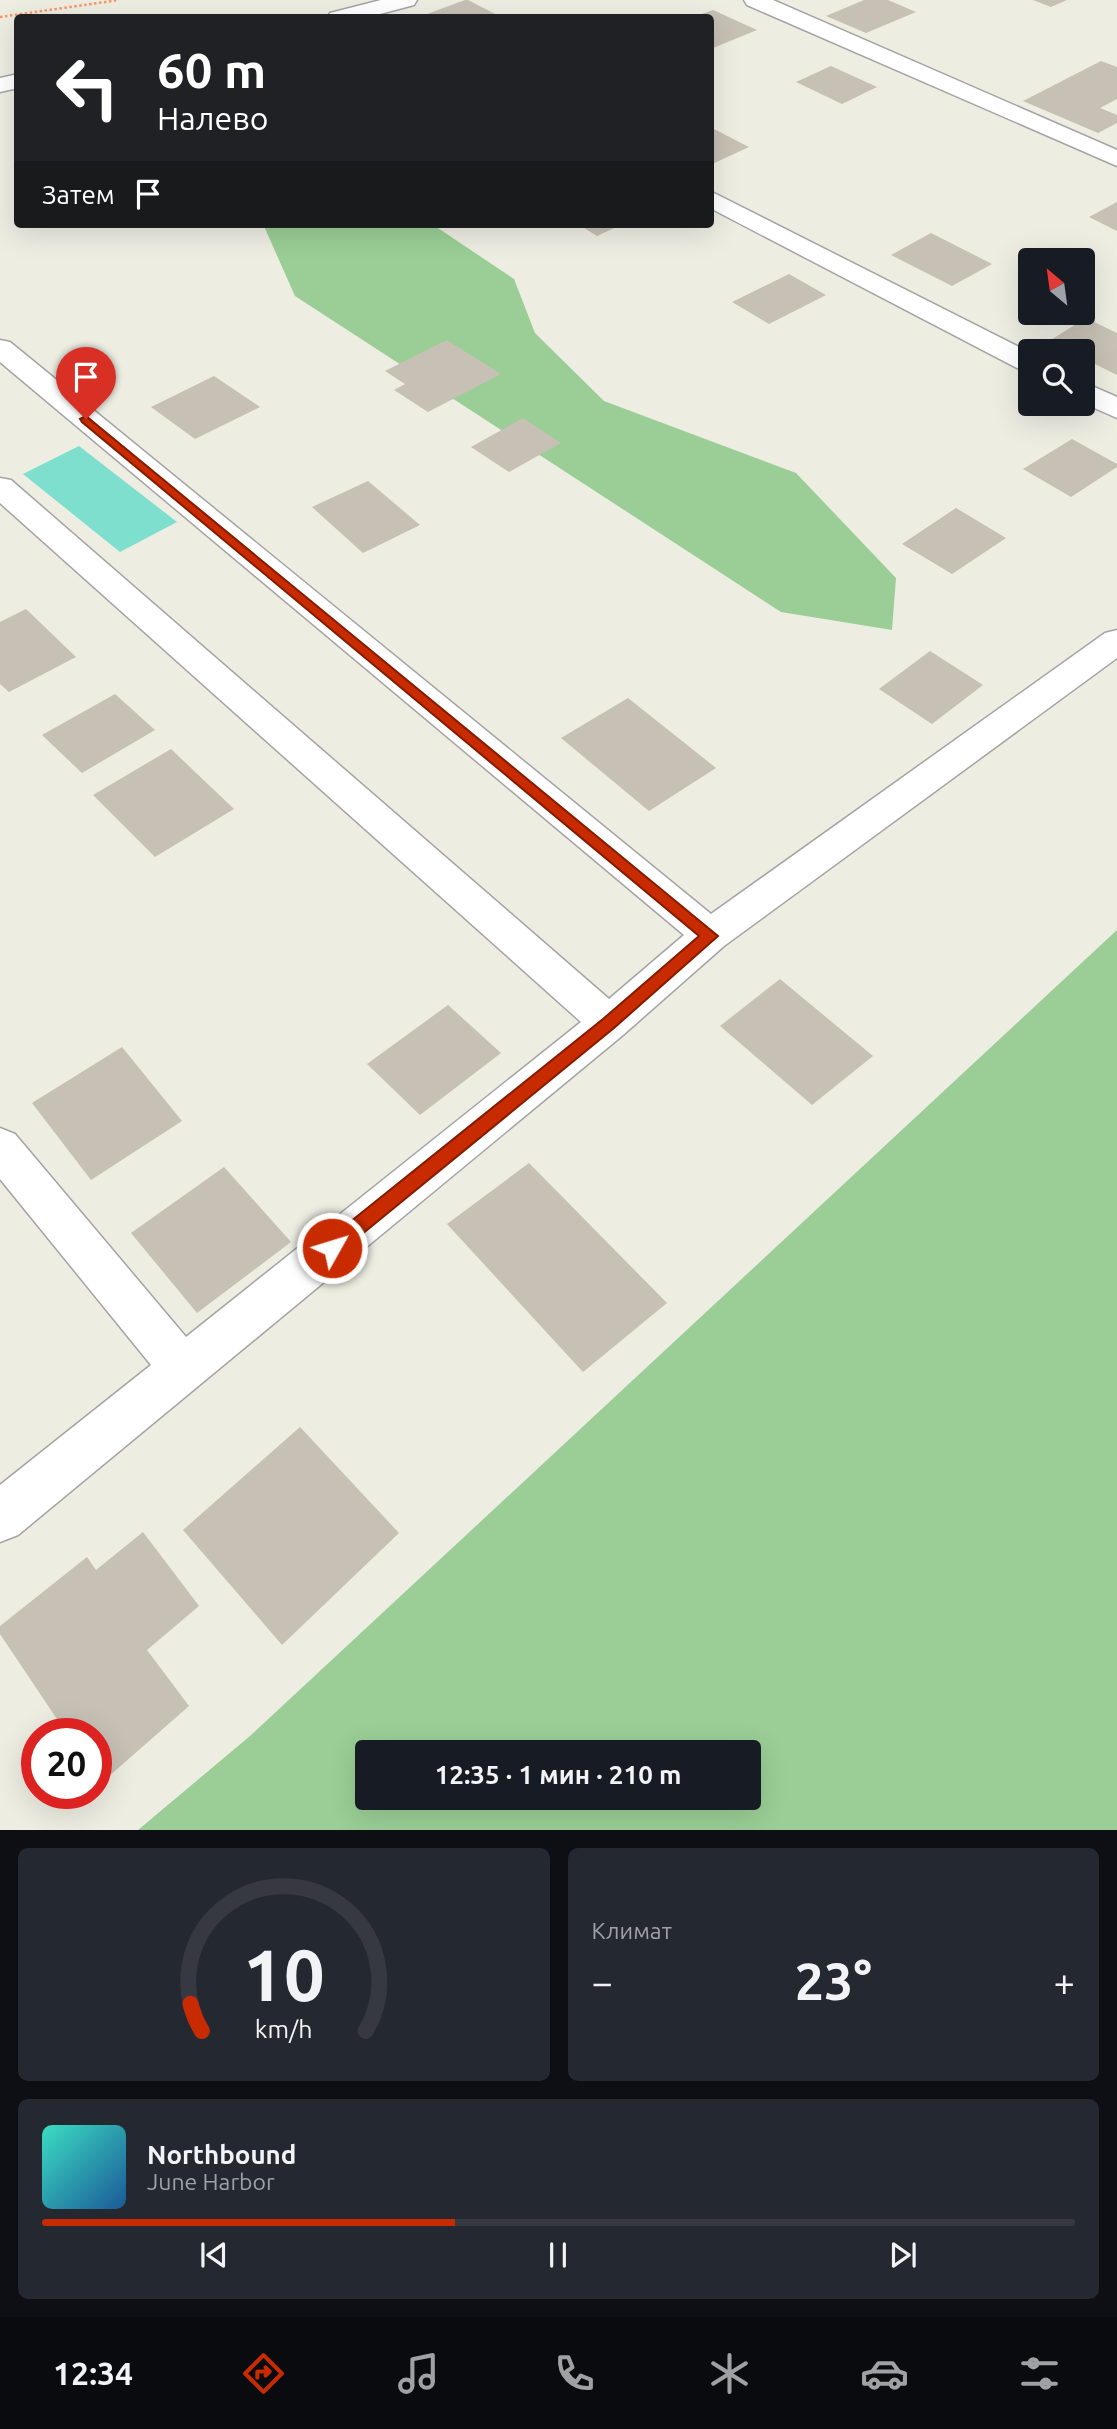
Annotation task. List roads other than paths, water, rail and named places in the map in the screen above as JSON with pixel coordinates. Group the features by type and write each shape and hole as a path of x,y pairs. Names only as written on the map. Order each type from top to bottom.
{"lane":[{"path":"359,14 406,0"},
{"path":"755,0 1117,159"},
{"path":"714,200 1018,357"},
{"path":"0,348 710,936"},
{"path":"1095,397 1117,409"},
{"path":"0,487 608,1023"},
{"path":"0,1517 608,1023 710,936 1117,641"},
{"path":"0,1147 183,1368"}]}
